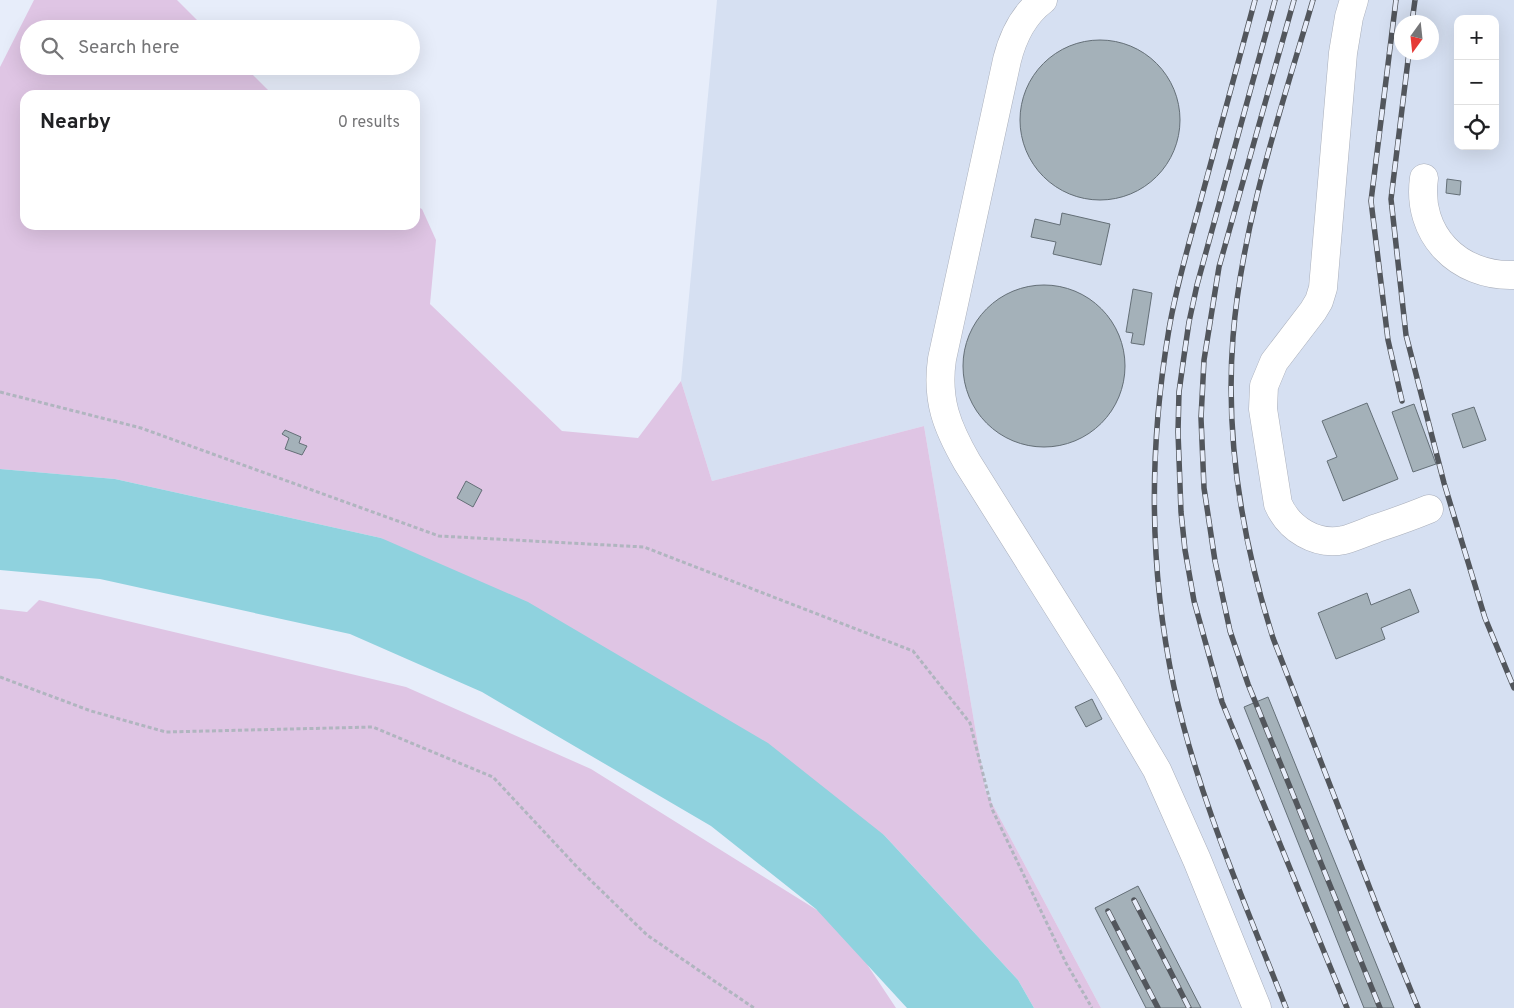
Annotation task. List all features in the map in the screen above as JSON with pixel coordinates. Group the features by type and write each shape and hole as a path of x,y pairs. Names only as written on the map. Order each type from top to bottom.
{"lane":[{"path":"1043,0 1026,17 1021,25 1010,48 1007,60 942,359 940,380 944,411 951,434 966,462 1107,685 1157,770 1194,852 1257,1008"},
{"path":"1354,0 1349,17 1344,53 1323,288 1319,301 1313,311 1274,362 1264,386 1262,409 1278,504 1282,514 1296,529 1314,538 1332,541 1342,540 1429,509"},
{"path":"1424,178 1422,191 1428,223 1442,244 1456,258 1473,268 1501,276 1514,275"}],"path":[{"path":"0,392 141,428 439,536 644,547 913,652 970,723 992,810 1066,963 1092,1008"},
{"path":"0,677 91,711 166,732 373,727 493,777 578,868 647,936 754,1008"}],"shaded area":[{"path":"34,0 177,0 197,20 24,20"},
{"path":"717,0 1514,0 1514,1008 1101,1008 986,792 924,426 712,481 681,381"},
{"path":"20,28 20,75 253,75 268,90 20,90 20,230 420,230 420,208 436,240 430,304 562,431 638,438 681,381 712,481 924,426 986,792 1101,1008 1034,1008 1018,980 884,835 381,538 115,479 0,469 0,67"},
{"path":"39,600 406,687 591,769 841,925 896,1008 0,1008 0,609 27,612"}],"water":[{"path":"0,469 115,479 381,538 528,602 768,743 884,835 1018,980 1034,1008 907,1008 816,909 711,826 482,692 350,634 100,579 0,570"}],"building":[{"path":"1092,40 1108,40 1138,49 1157,63 1174,89 1180,112 1180,128 1174,151 1157,177 1131,194 1108,200 1092,200 1062,191 1038,171 1026,151 1020,128 1020,112 1029,82 1049,58 1069,46"},
{"path":"1447,179 1461,181 1460,195 1446,193"},
{"path":"1062,213 1110,224 1101,265 1053,254 1056,242 1031,237 1035,219 1060,225"},
{"path":"1044,285 1075,291 1101,309 1119,335 1125,366 1119,397 1101,423 1075,441 1044,447 1013,441 987,423 969,397 963,366 969,335 987,309 1013,291"},
{"path":"1133,289 1152,293 1144,345 1131,343 1133,333 1126,332"},
{"path":"1367,403 1398,479 1343,501 1327,461 1337,457 1322,421"},
{"path":"1414,404 1436,464 1413,472 1392,412"},
{"path":"1474,407 1486,440 1463,448 1452,414"},
{"path":"285,430 301,437 299,443 307,446 302,455 285,449 289,438 282,434"},
{"path":"466,481 482,490 473,507 457,498"},
{"path":"1410,589 1419,612 1381,628 1385,639 1336,659 1318,613 1367,593 1371,605"},
{"path":"1268,697 1394,1008 1364,1008 1244,707"},
{"path":"1092,699 1102,719 1086,727 1075,707"},
{"path":"1138,886 1201,1008 1146,1008 1095,908"}],"railway":[{"path":"1255,0 1184,260 1172,311 1162,373 1155,463 1156,553 1166,643 1184,728 1209,809 1286,1008"},
{"path":"1275,0 1197,285 1189,322 1179,392 1178,432 1181,512 1185,550 1194,601 1222,702 1347,1008"},
{"path":"1294,0 1219,267 1204,360 1201,418 1204,488 1215,561 1230,631 1248,684 1380,1008"},
{"path":"1313,0 1264,167 1245,251 1233,337 1231,375 1234,452 1245,527 1262,601 1273,638 1418,1008"},
{"path":"1396,0 1371,201 1388,340 1402,401"},
{"path":"1413,15 1415,0"},
{"path":"1408,60 1391,199 1406,335 1444,483 1485,618 1514,688"},
{"path":"1134,900 1189,1008"},
{"path":"1108,911 1158,1008"}]}
